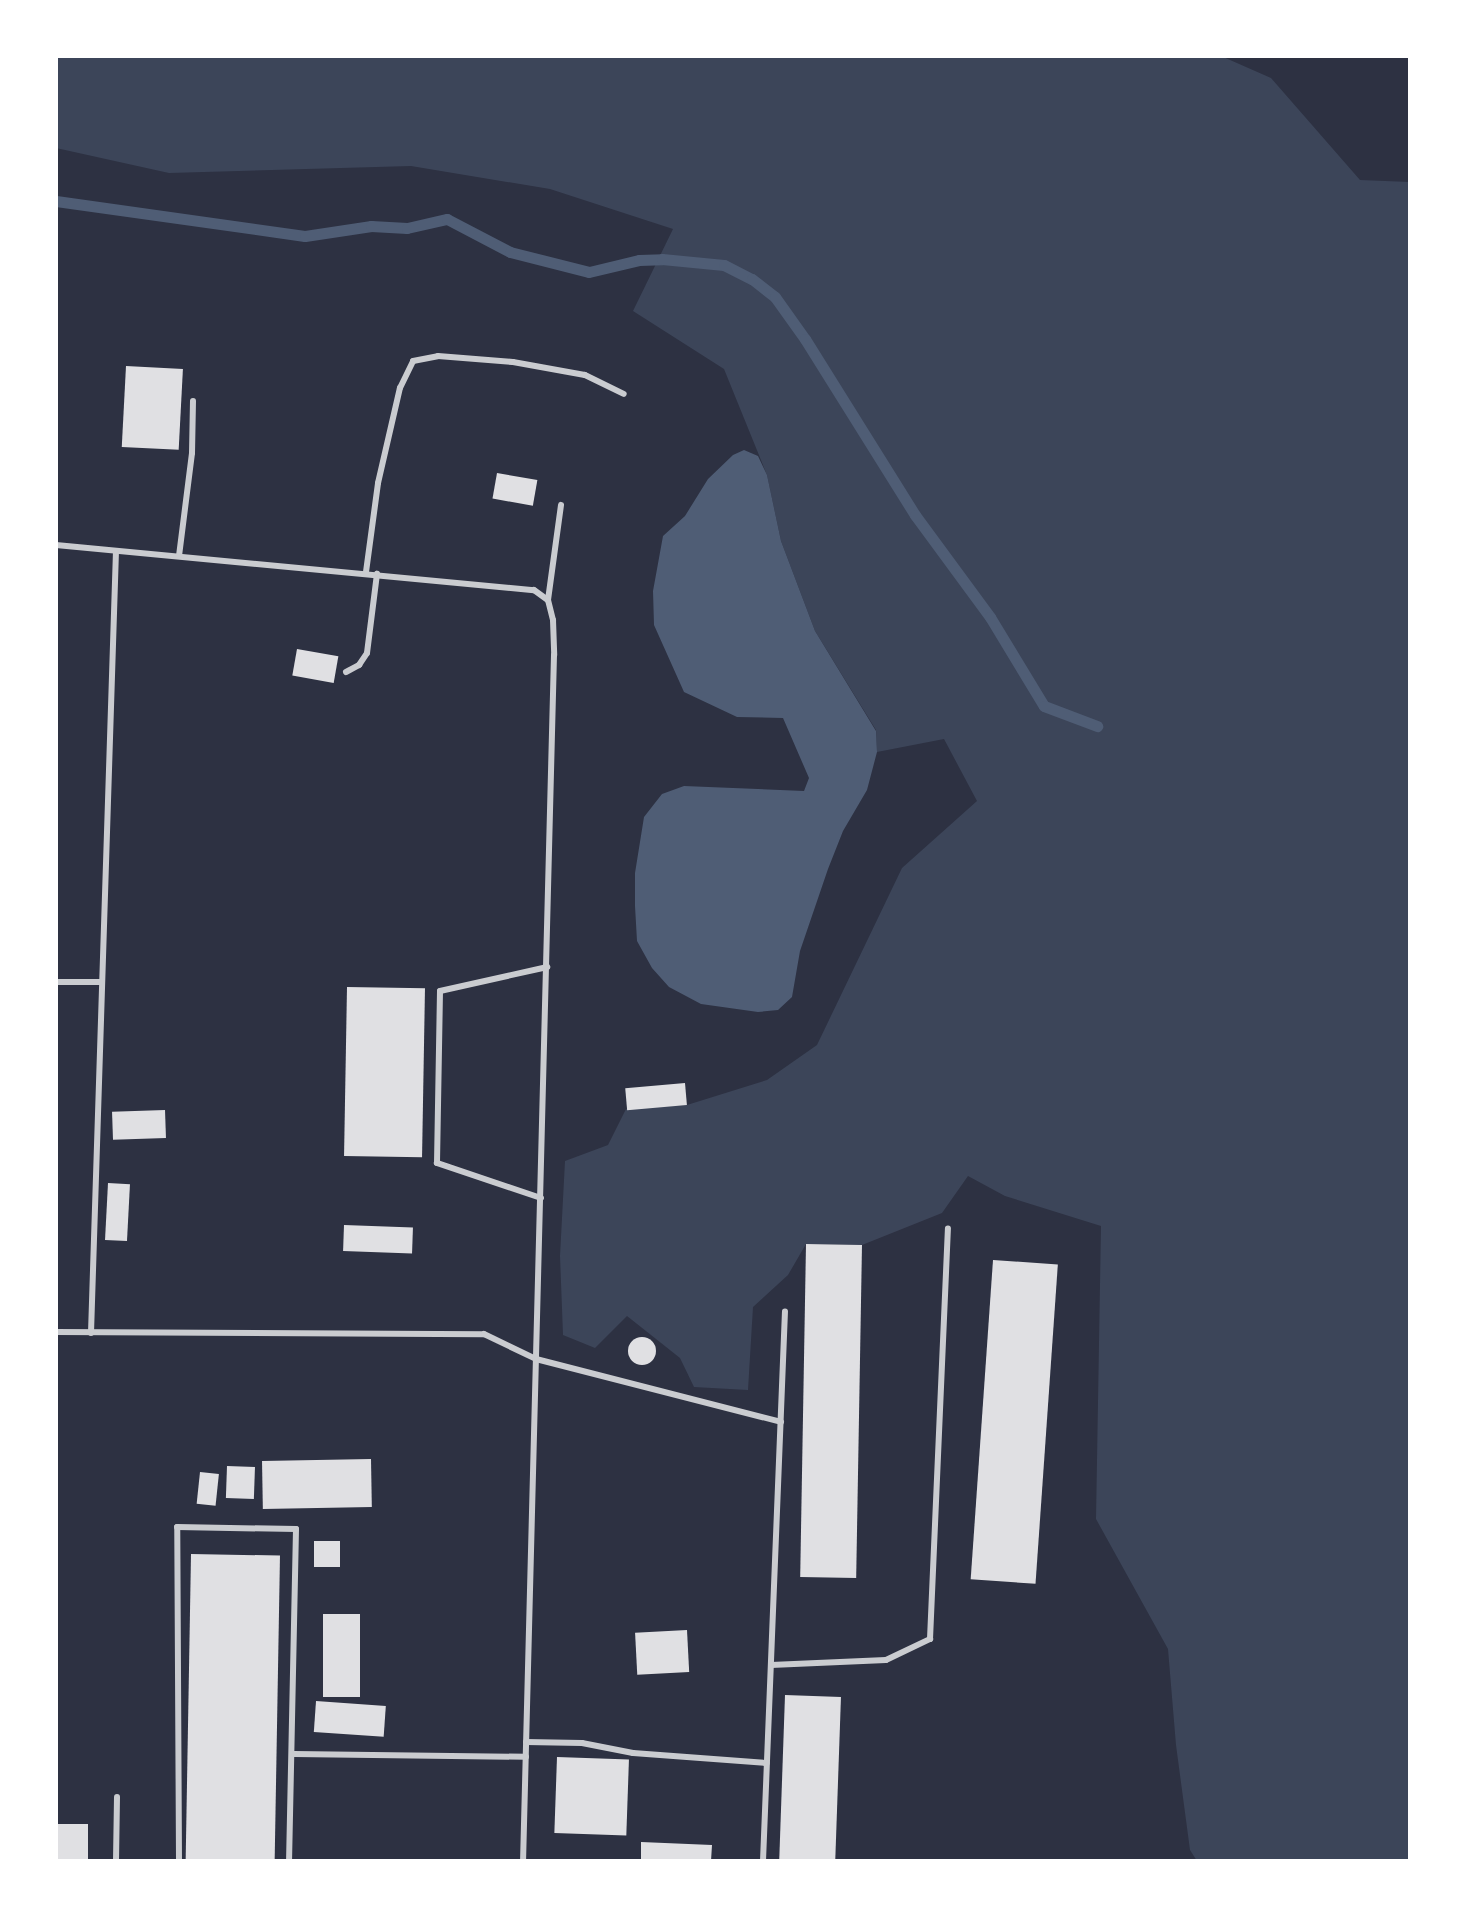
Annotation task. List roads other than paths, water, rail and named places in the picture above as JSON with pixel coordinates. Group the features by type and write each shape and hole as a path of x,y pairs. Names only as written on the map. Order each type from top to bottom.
{"lane":[{"path":"366,572 381,470 400,388 413,361 438,356 513,362 585,375 624,394"},
{"path":"179,556 192,453 193,401"},
{"path":"523,1861 554,655 553,620 548,600 561,505"},
{"path":"56,545 534,590 548,600"},
{"path":"91,1333 116,552"},
{"path":"346,672 359,665 367,653 377,574"},
{"path":"541,1198 437,1163 440,991 547,967"},
{"path":"56,982 101,982"},
{"path":"771,1665 886,1660 930,1639 948,1228"},
{"path":"763,1861 785,1311"},
{"path":"56,1332 484,1334 536,1359 781,1422"},
{"path":"179,1861 177,1527 296,1529 294,1754 289,1861"},
{"path":"526,1742 582,1743 633,1753 767,1763"},
{"path":"294,1754 526,1757"},
{"path":"116,1861 117,1797"}],"waterway":[{"path":"56,201 305,236 371,226 407,228 447,219 510,252 589,272 639,260 662,259 724,265 752,279 775,297 805,339 915,515 990,617 1044,706 1097,726"}]}
